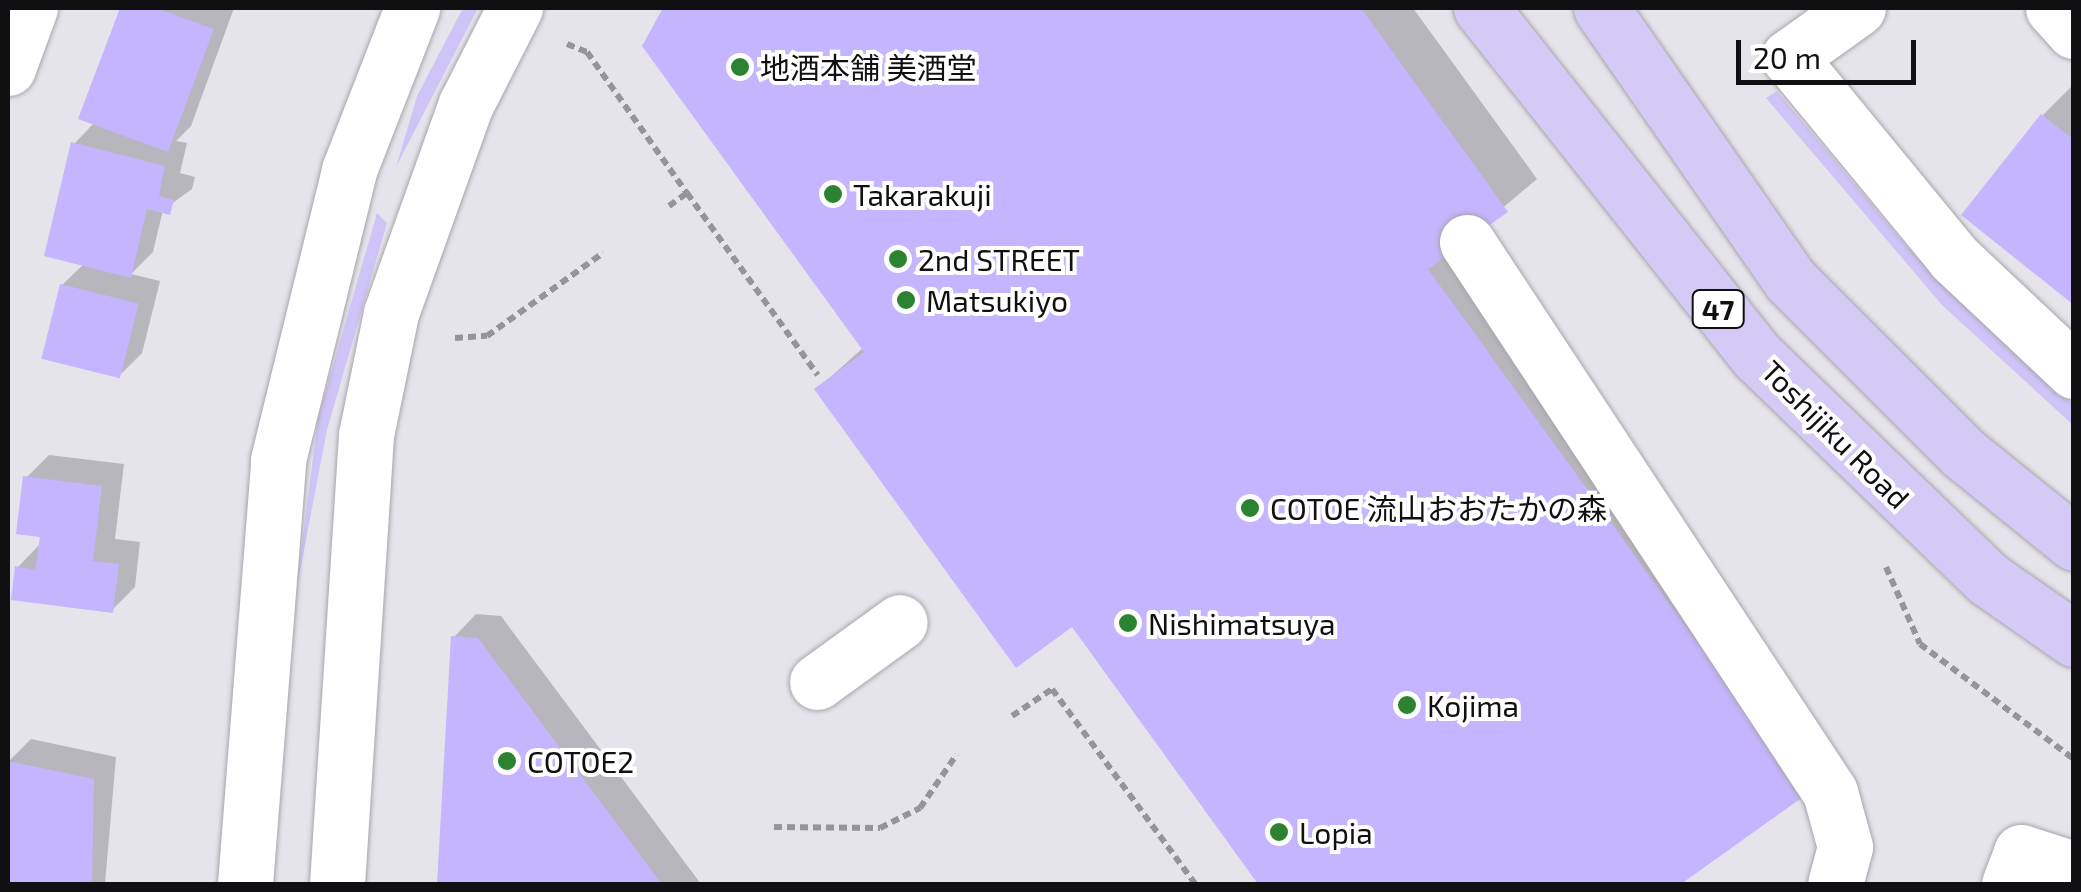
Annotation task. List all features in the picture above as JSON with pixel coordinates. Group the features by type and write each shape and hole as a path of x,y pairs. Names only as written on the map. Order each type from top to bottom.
{"main road":[{"name":"Toshijiku Road","path":"1481,8 1758,357 1988,580 2074,640"},
{"name":"47","path":"1601,8 1790,280 1950,441 2074,543"}],"street":[{"path":"8,68 30,8"},
{"path":"245,884 278,460 349,170 412,8"},
{"path":"336,884 366,435 391,314 466,104 515,8"},
{"path":"1858,8 1789,57 1954,258 2074,371"},
{"path":"2053,8 2074,31"},
{"path":"1467,242 1830,792 1845,847 1835,884"},
{"path":"817,682 900,622"},
{"path":"2010,884 2021,852 2074,869"}],"path":[{"path":"567,44 587,52 818,375"},
{"path":"669,206 687,193"},
{"path":"456,338 487,336 603,252"},
{"path":"1886,566 1920,644 2074,759"},
{"path":"1012,716 1052,688 1195,884"},
{"path":"774,827 880,828 920,808 958,754"}],"shaded area":[{"path":"463,8 478,8 396,167 417,96"},
{"path":"1777,91 1908,248 2073,404 2073,425 1942,305 1766,98"},
{"path":"377,213 387,223 327,430 296,592 318,418"}],"building":[{"path":"120,8 156,8 214,29 168,152 78,119"},
{"name":"COTOE 流山おおたかの森","path":"663,8 1361,8 1508,212 1428,269 1807,794 1681,884 1258,884 1072,627 1016,668 814,389 864,352 642,46"},
{"path":"2041,114 2074,140 2074,305 1961,215"},
{"path":"71,142 165,166 159,196 174,200 170,215 147,209 131,278 44,256"},
{"path":"60,284 139,304 120,378 41,359"},
{"path":"23,476 102,486 93,561 119,564 113,613 11,600 15,566 35,570 40,537 16,534"},
{"name":"COTOE2","path":"451,636 478,638 662,884 437,884"},
{"path":"8,761 94,779 92,884 8,884"}],"place":[{"name":"地酒本舗 美酒堂","path":"740,67"},
{"name":"Takarakuji","path":"833,194"},
{"name":"2nd STREET","path":"898,259"},
{"name":"Matsukiyo","path":"906,300"},
{"name":"COTOE 流山おおたかの森","path":"1250,508"},
{"name":"Nishimatsuya","path":"1128,623"},
{"name":"Kojima","path":"1407,705"},
{"name":"COTOE2","path":"507,761"},
{"name":"Lopia","path":"1279,832"}]}
